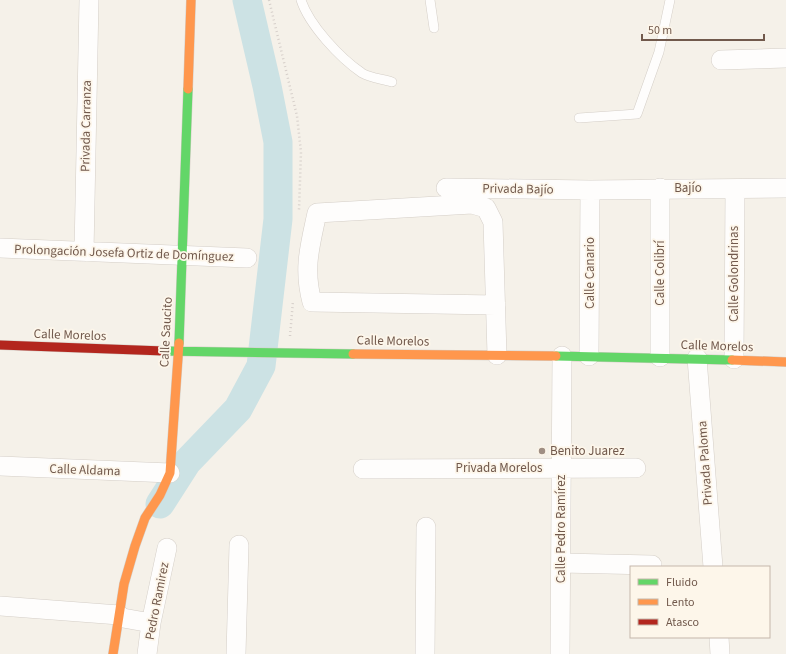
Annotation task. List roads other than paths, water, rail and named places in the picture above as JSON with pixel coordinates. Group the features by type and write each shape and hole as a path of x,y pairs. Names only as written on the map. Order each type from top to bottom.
{"street":[{"name":"Privada Carranza","path":"84,252 89,0"},
{"name":"Calle Saucito","path":"113,654 121,617 124,584 135,546 145,518 160,495 170,473 178,352 191,0"},
{"path":"721,60 786,58"},
{"name":"Privada Bajío","path":"446,188 590,190"},
{"name":"Bajío","path":"590,190 660,188 786,188"},
{"name":"Calle Colibrí","path":"660,188 660,357"},
{"name":"Calle Golondrinas","path":"734,359 735,188"},
{"name":"Calle Canario","path":"589,356 590,190"},
{"path":"496,305 312,302 307,283 308,212 472,204 486,208 493,222 496,305 497,355"},
{"name":"Prolongación Josefa Ortiz de Domínguez","path":"0,248 247,258"},
{"name":"Calle Morelos","path":"0,345 178,352 660,357 786,362"},
{"name":"Calle Pedro Ramírez","path":"560,654 562,356"},
{"name":"Privada Paloma","path":"697,358 714,566"},
{"name":"Calle Aldama","path":"0,466 170,473"},
{"name":"Privada Morelos","path":"363,469 561,467 636,468"},
{"path":"425,654 426,527"},
{"path":"236,654 239,545"},
{"name":"Pedro Ramirez","path":"147,654 148,622 167,548"},
{"path":"561,563 652,565"},
{"path":"0,606 121,617 148,622"},
{"path":"719,638 720,654"}],"lane":[{"path":"301,0 305,12 336,51 363,74 392,82"},
{"path":"430,0 434,28"},
{"path":"579,118 637,114 659,52 670,0"}],"waterway":[{"path":"160,504 187,462 238,409 261,366 278,219 278,142 247,0"}],"place":[{"name":"Benito Juarez","path":"542,451"}]}
